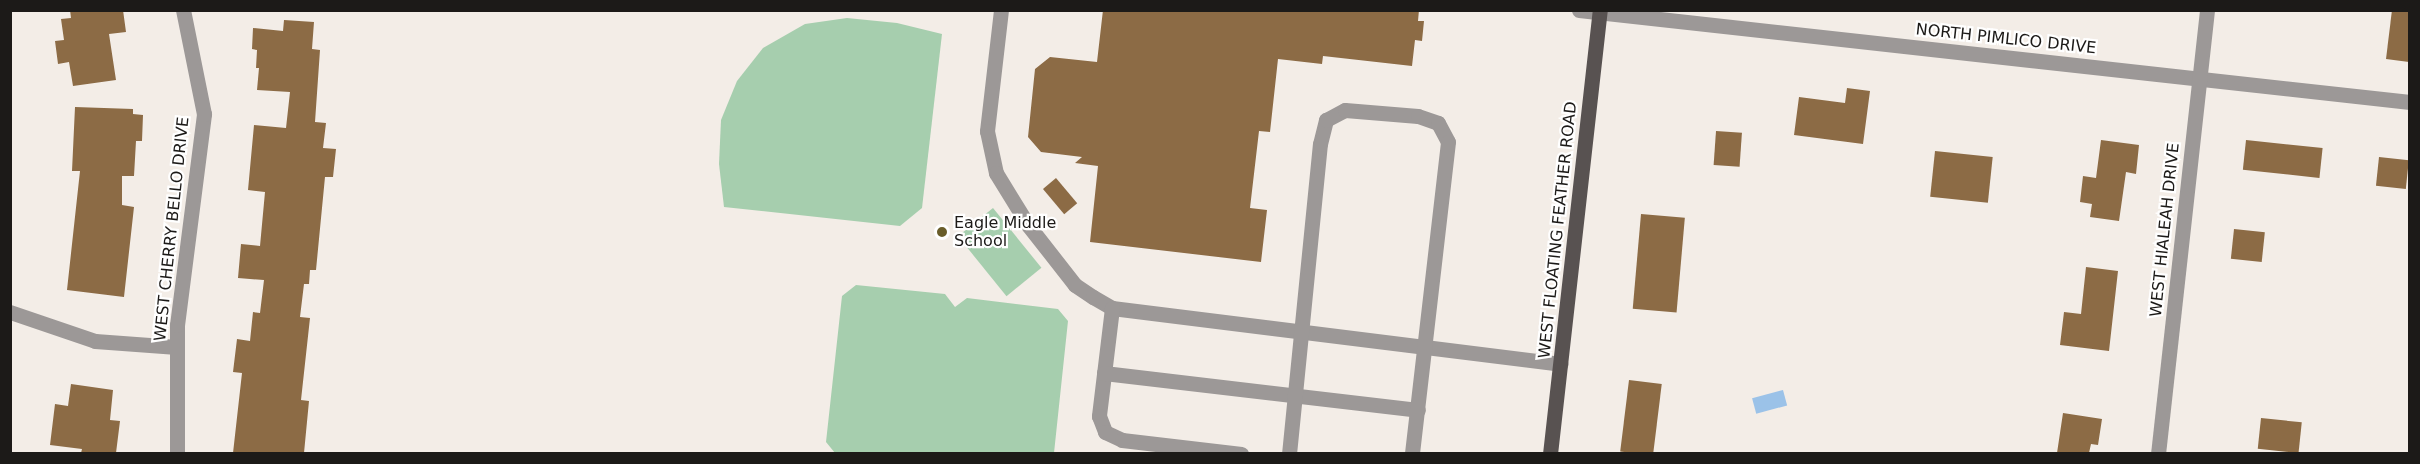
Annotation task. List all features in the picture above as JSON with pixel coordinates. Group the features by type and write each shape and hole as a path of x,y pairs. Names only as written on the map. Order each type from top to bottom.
{"main road":[{"name":"WEST FLOATING FEATHER ROAD","path":"1550,453 1600,11"}],"street":[{"name":"WEST CHERRY BELLO DRIVE","path":"177,453 177,347 204,114 183,10"},
{"path":"1001,10 987,131 996,173 1028,225 1075,285 1112,308 1561,364"},
{"name":"NORTH PIMLICO DRIVE","path":"1579,10 2409,102"},
{"name":"WEST HIALEAH DRIVE","path":"2158,453 2207,10"},
{"path":"1288,453 1320,144 1326,120 1346,110 1418,116 1438,123 1448,142 1412,453"},
{"path":"1112,308 1099,416 1105,432 1122,440 1241,453"},
{"path":"10,312 94,341 177,347"},
{"path":"1104,373 1418,410"}],"green space":[{"path":"847,18 897,23 942,34 922,208 900,226 724,207 719,164 721,120 737,81 763,48 805,24"},
{"path":"993,208 1041,268 1006,296 958,236"},
{"path":"856,285 945,294 955,307 967,298 1058,309 1068,321 1054,453 835,453 826,442 842,296"}],"water":[{"path":"1783,390 1787,405 1756,414 1752,398"}],"building":[{"path":"70,10 123,10 126,32 109,34 116,80 73,86 69,62 58,64 55,41 64,40 61,19 71,18"},
{"name":"Eagle Middle School","path":"1103,10 1419,10 1418,21 1424,21 1422,41 1415,40 1412,66 1323,56 1322,64 1278,59 1270,132 1259,131 1250,208 1267,210 1261,262 1090,242 1098,166 1075,163 1082,157 1041,152 1028,137 1035,69 1050,57 1097,62"},
{"path":"2392,10 2409,10 2409,62 2386,59"},
{"path":"284,20 314,22 312,49 320,50 315,122 326,123 323,148 336,149 333,177 325,177 316,270 310,270 309,284 304,284 300,317 310,318 301,400 309,401 304,453 233,453 242,373 233,372 237,339 250,341 253,312 260,313 264,280 238,278 241,244 260,246 265,192 248,190 254,125 286,128 290,92 257,90 259,68 256,68 257,50 252,49 253,28 283,31"},
{"path":"1847,88 1870,91 1863,144 1794,135 1799,97 1845,103"},
{"path":"75,107 133,109 133,114 143,115 142,141 136,141 134,176 122,176 122,205 134,207 124,297 67,290 80,171 72,171"},
{"path":"1716,131 1742,133 1740,167 1714,165"},
{"path":"2101,140 2139,145 2136,174 2126,172 2119,221 2090,217 2092,204 2080,202 2083,176 2096,178"},
{"path":"2246,140 2323,148 2319,178 2243,170"},
{"path":"1935,151 1993,157 1988,203 1930,197"},
{"path":"2379,157 2409,160 2406,189 2376,186"},
{"path":"1056,178 1077,203 1064,214 1043,189"},
{"path":"1641,214 1685,218 1677,312 1633,309"},
{"path":"2234,229 2265,232 2262,262 2231,259"},
{"path":"2086,267 2118,271 2109,351 2060,345 2064,312 2081,314"},
{"path":"1629,380 1662,384 1653,454 1620,451"},
{"path":"71,384 113,390 110,420 120,421 116,453 81,453 82,449 50,445 55,404 68,406"},
{"path":"2063,413 2102,419 2098,445 2091,444 2089,453 2057,453"},
{"path":"2261,418 2302,422 2299,453 2258,449"}],"place":[{"name":"Eagle Middle School","path":"942,232"}]}
